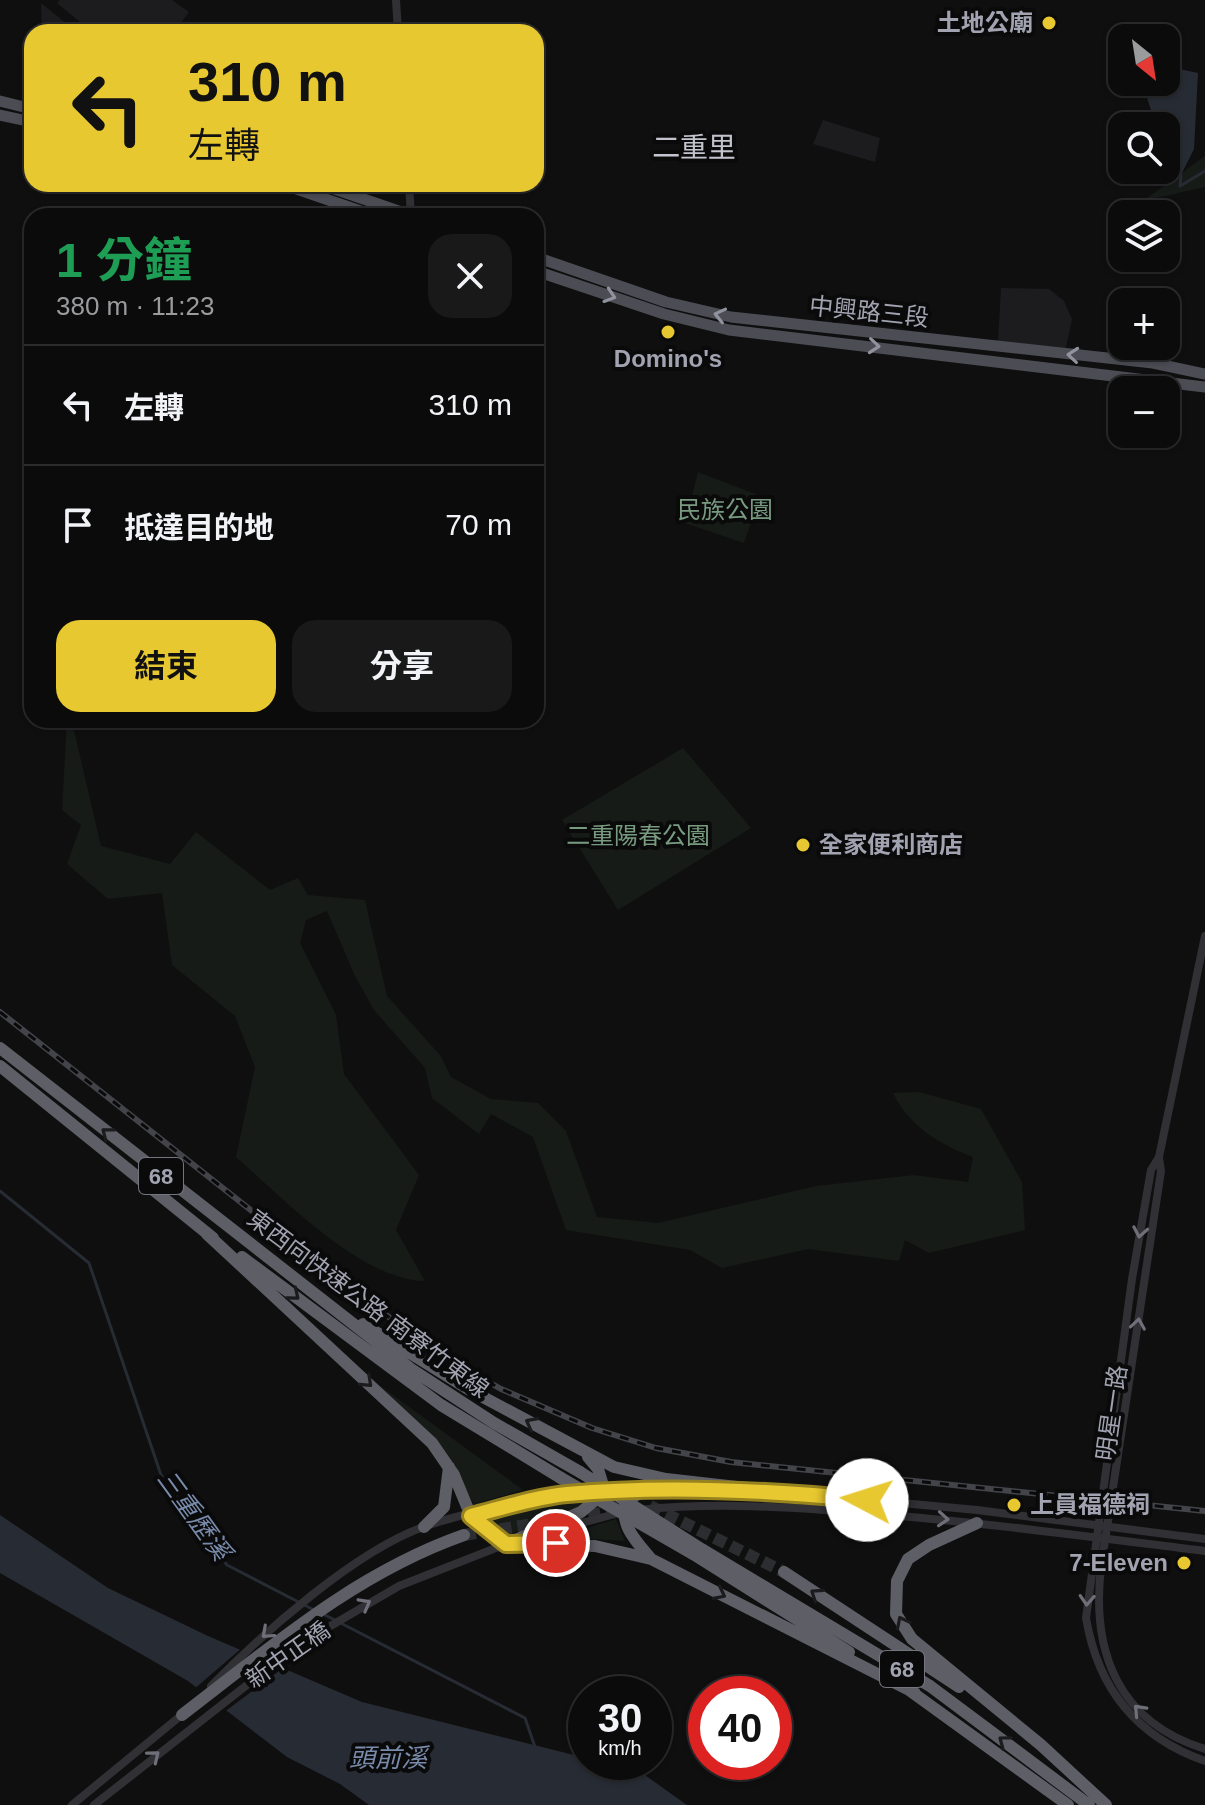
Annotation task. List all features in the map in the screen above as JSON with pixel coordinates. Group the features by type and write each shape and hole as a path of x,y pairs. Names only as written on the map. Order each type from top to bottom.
{"highway":[{"name":"東西向快速公路 南寮竹東線","path":"0,1048 411,1369 494,1423 580,1472 915,1693 1068,1805"},
{"name":"東西向快速公路 南寮竹東線","path":"0,1066 207,1234 277,1281 441,1405 561,1478 698,1552 930,1686 1089,1805"},
{"path":"207,1234 432,1443 449,1467 471,1516 506,1544 595,1546 651,1559 915,1693"},
{"path":"325,1300 468,1389 627,1470 666,1479 764,1490"},
{"path":"506,1544 581,1512 605,1492 598,1469 579,1448"},
{"path":"424,1527 444,1507 449,1467"},
{"path":"643,1491 626,1501 623,1512 628,1531 651,1559"},
{"path":"977,1523 929,1545 908,1559 897,1581 895,1604 901,1624 912,1639 1106,1805"},
{"path":"182,1715 334,1598 390,1565 464,1535"},
{"path":"784,1572 999,1713"}],"main road":[{"path":"0,101 24,107"},
{"path":"0,115 24,121"},
{"path":"305,192 352,208"},
{"path":"343,192 389,208"},
{"name":"中興路三段","path":"544,260 666,302 731,317 1153,363 1205,374"},
{"name":"中興路三段","path":"544,274 664,314 729,330 1205,387"}],"street":[{"path":"396,0 398,24"},
{"name":"明星一路","path":"1205,936 1159,1157 1151,1170 1132,1279 1086,1618 1097,1666 1127,1713 1161,1742 1205,1761"},
{"name":"明星一路","path":"1159,1157 1161,1171 1101,1567 1098,1617 1107,1663 1134,1705 1167,1734 1205,1749"},
{"name":"新中正橋","path":"72,1805 182,1715 279,1622 369,1556 424,1527 564,1494 764,1490 977,1510 1205,1539"},
{"name":"新中正橋","path":"94,1805 298,1645 399,1586 506,1544 623,1512 677,1506 775,1506 977,1523 1205,1551"}],"shaded area":[{"path":"60,0 172,0 189,12 180,24 82,24 57,3"},
{"path":"41,3 67,24 42,24"},
{"path":"823,120 880,138 875,162 813,144"},
{"path":"1001,288 1049,289 1064,301 1072,319 1066,348 998,342"}],"green space":[{"path":"1205,156 1205,187 1144,200 1166,184 1180,184 1180,174"},
{"name":"民族公園","path":"698,472 760,496 744,543 685,523"},
{"path":"67,728 73,728 101,846 170,864 196,832 270,890 298,878 308,895 365,900 387,996 440,1055 451,1077 491,1099 538,1103 566,1131 597,1217 658,1223 816,1186 914,1175 968,1182 973,1157 917,1125 893,1093 919,1092 981,1109 1022,1182 1025,1230 929,1253 905,1240 899,1261 808,1249 722,1268 690,1250 566,1230 533,1137 491,1114 479,1134 432,1098 425,1068 374,1010 354,974 327,911 306,920 300,943 336,1015 344,1074 419,1175 396,1230 425,1281 400,1277 375,1267 324,1234 236,1157 255,1067 235,1016 172,965 162,893 108,899 67,864 81,825 62,810"},
{"name":"二重陽春公園","path":"683,748 751,828 618,910 562,820"},
{"path":"379,1385 523,1490 474,1504 435,1441"},
{"path":"598,1495 575,1510 507,1535 483,1521"},
{"path":"616,1519 625,1541 558,1537"}],"water":[{"path":"1180,69 1198,73 1194,149 1181,175 1180,112 1152,112 1146,96 1180,96"},
{"name":"頭前溪","path":"0,1515 108,1588 208,1636 362,1702 568,1754 568,1780 652,1780 687,1805 369,1805 340,1784 287,1757 188,1681 0,1573"}],"pier":[{"path":"243,1647 287,1665 223,1713 193,1690"}],"waterway":[{"path":"1181,175 1180,186 1205,171"},
{"name":"三重歷溪","path":"0,1191 89,1263 161,1475 227,1565 314,1610"},
{"name":"三重歷溪","path":"325,1615 525,1718 535,1747"}],"tunnel":[{"path":"650,1506 784,1572"},
{"path":"464,1535 620,1510"}],"railway":[{"path":"0,1012 362,1298 448,1359 501,1389 592,1428 656,1448 731,1462 1205,1511"}],"place":[{"name":"土地公廟","path":"1049,23"},
{"name":"Domino's","path":"668,332"},
{"name":"全家便利商店","path":"803,845"},
{"name":"上員福德祠","path":"1014,1505"},
{"name":"7-Eleven","path":"1184,1563"}],"district":[{"name":"二重里","path":"694,147"}],"route":[{"path":"556,1543 506,1544 473,1521 471,1516 564,1494 605,1492 764,1490 867,1500"}]}
